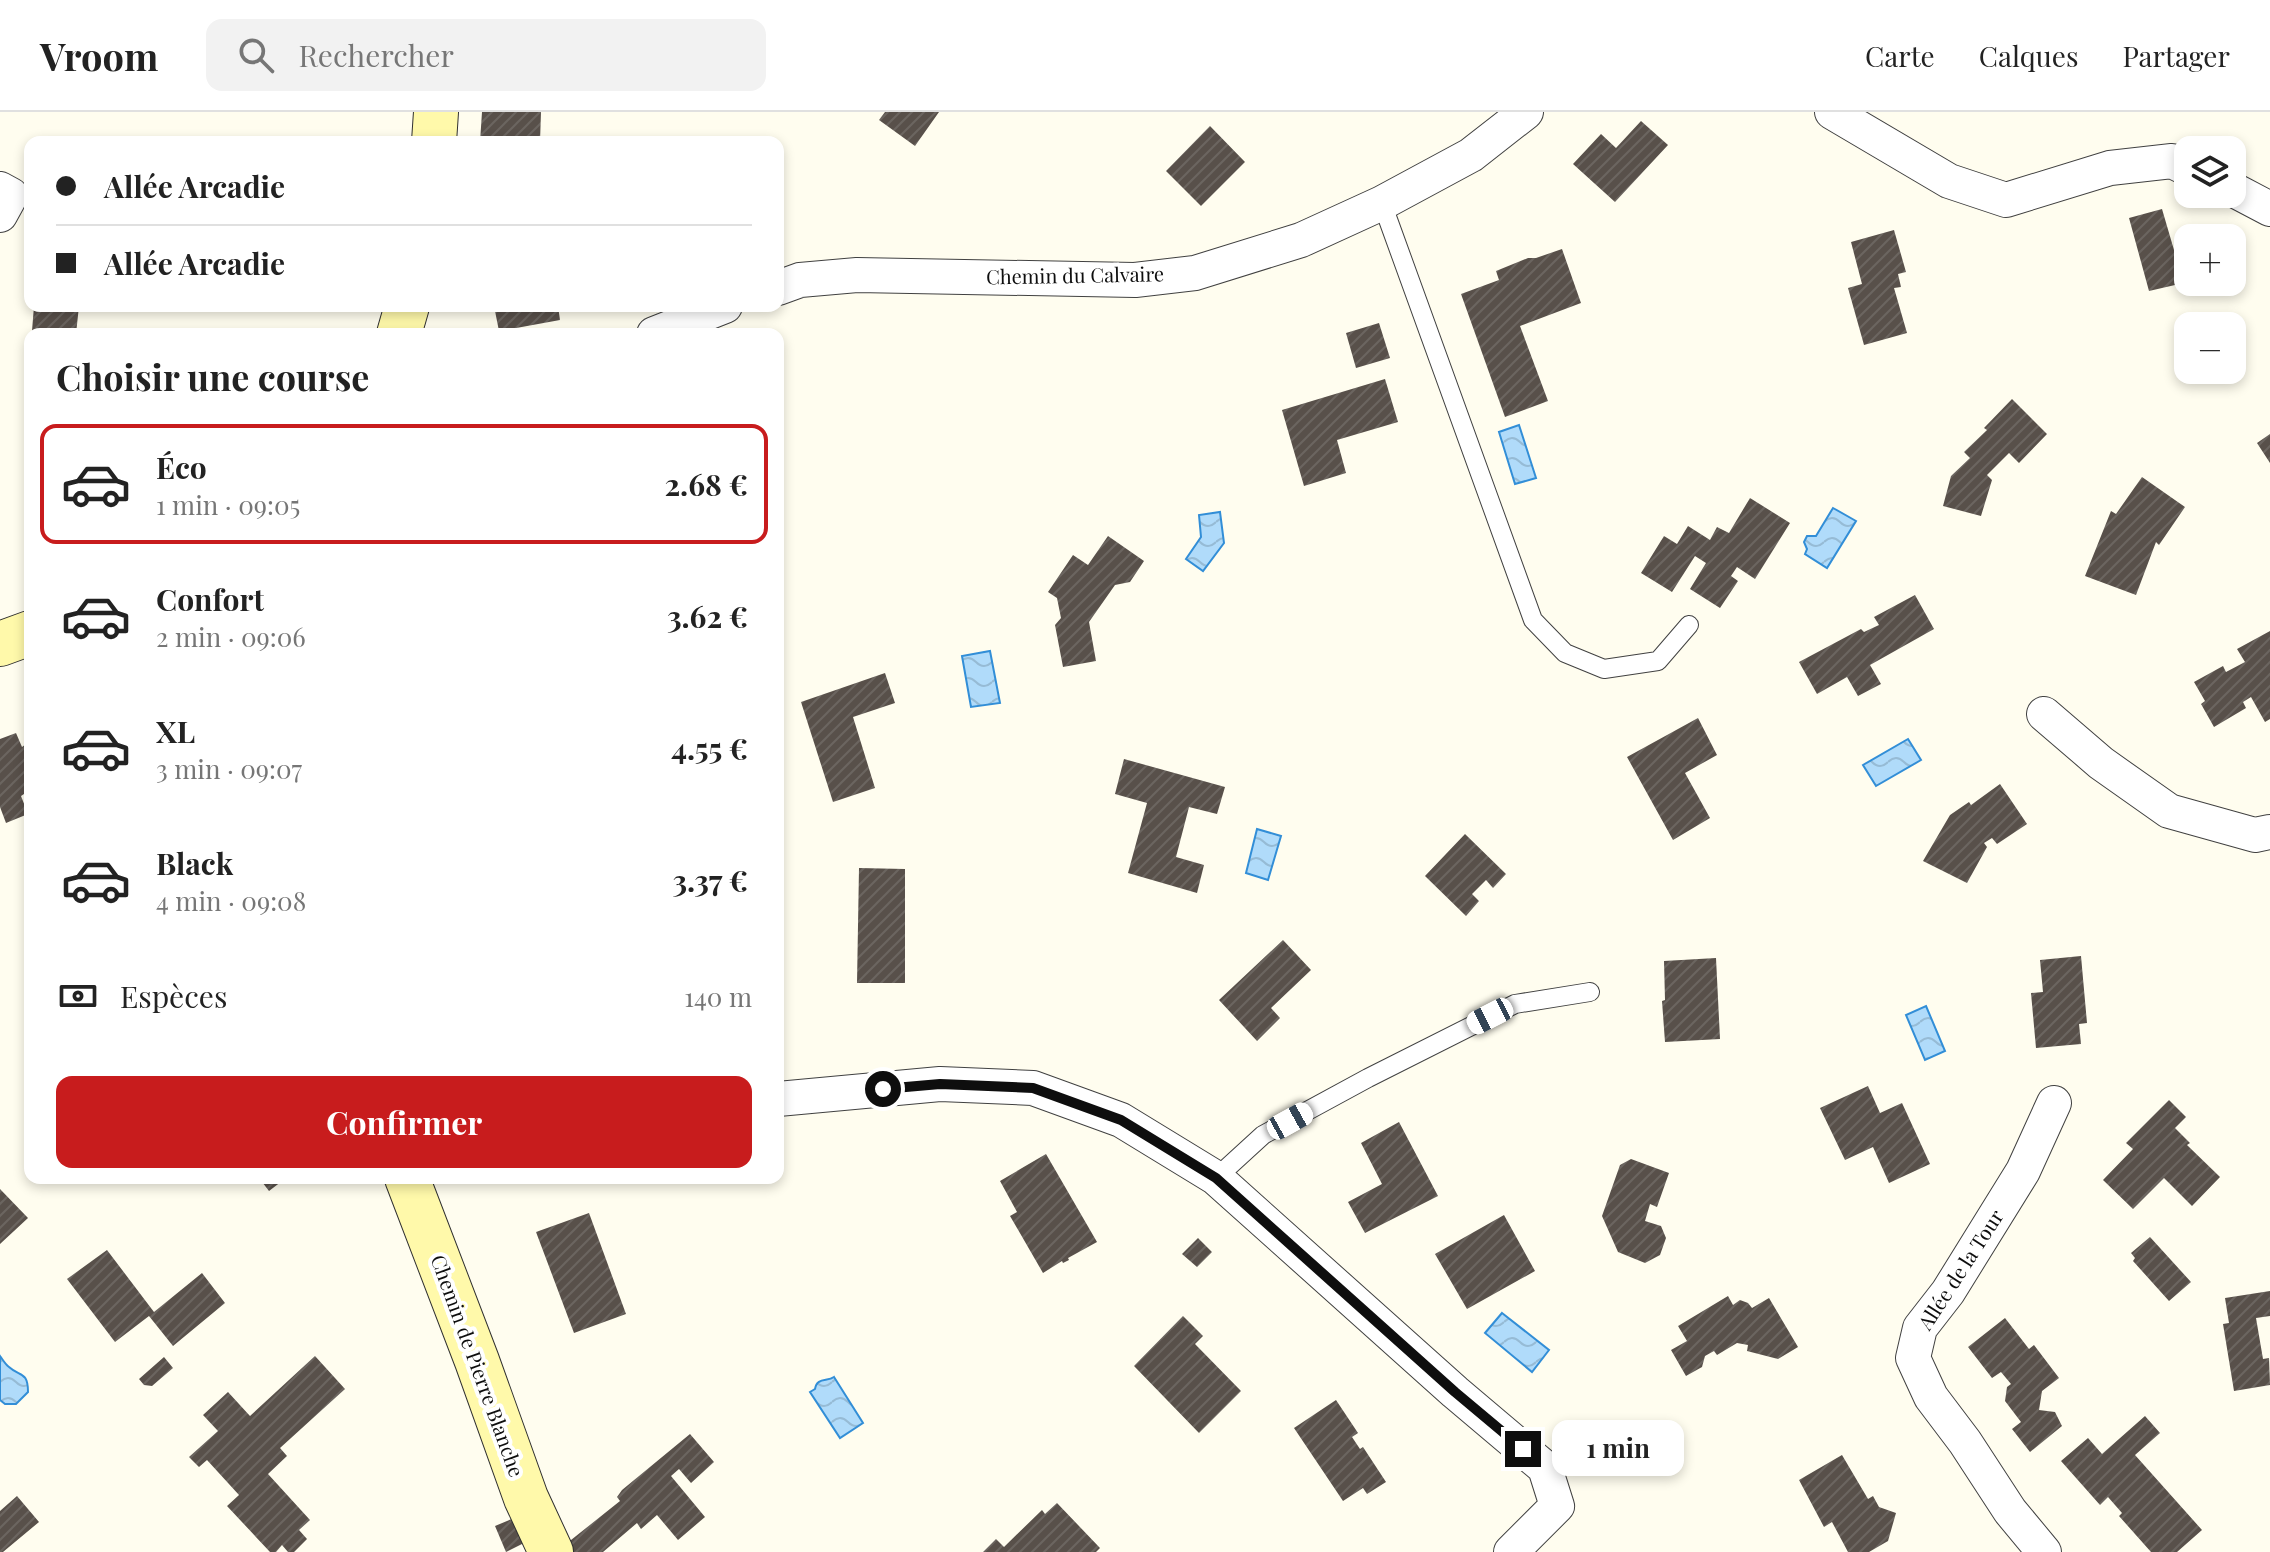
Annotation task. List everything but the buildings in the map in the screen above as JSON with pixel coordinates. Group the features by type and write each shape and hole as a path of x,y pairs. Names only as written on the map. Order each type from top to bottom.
{"street":[{"path":"434,136 436,112"},
{"name":"Chemin du Calvaire","path":"784,286 800,280 857,275 1135,280 1195,273 1301,240 1382,203 1471,155 1526,112"},
{"path":"1832,112 1949,181 2006,200 2110,168 2174,162"},
{"path":"0,189 11,195 0,215"},
{"path":"2246,196 2270,209"},
{"path":"669,328 710,312"},
{"path":"2044,714 2101,763 2169,811 2255,835 2270,832"},
{"path":"784,1098 940,1084 1033,1088 1121,1120 1216,1178 1455,1392 1545,1468 1557,1506 1511,1552"},
{"name":"Allée de la Tour","path":"2044,1552 2010,1511 1931,1397 1913,1358 1920,1328 1948,1292 2023,1171 2054,1103"},
{"name":"Chemin de Pierre Blanche","path":"415,1184 526,1498 551,1552"}],"lane":[{"path":"1382,203 1533,620 1565,653 1604,669 1658,661 1689,625"},
{"path":"1216,1178 1263,1135 1515,1004 1590,992"}],"water":[{"path":"1519,425 1536,478 1515,484 1499,432"},
{"path":"1833,508 1856,521 1827,568 1805,554 1807,549 1804,542 1807,536 1816,536"},
{"path":"1220,512 1224,543 1203,571 1186,559 1201,537 1199,515"},
{"path":"990,651 1000,703 971,707 962,656"},
{"path":"1908,739 1921,760 1876,786 1863,765"},
{"path":"1257,829 1281,836 1268,880 1246,873"},
{"path":"1926,1006 1945,1051 1925,1060 1906,1015"},
{"path":"1502,1313 1549,1350 1532,1372 1485,1333"},
{"path":"0,1356 27,1381 28,1392 16,1404 5,1404 0,1400"},
{"path":"834,1377 863,1423 840,1438 810,1392 820,1381"}],"route":[{"path":"883,1089 940,1084 1033,1088 1121,1120 1216,1178 1523,1449"}]}
